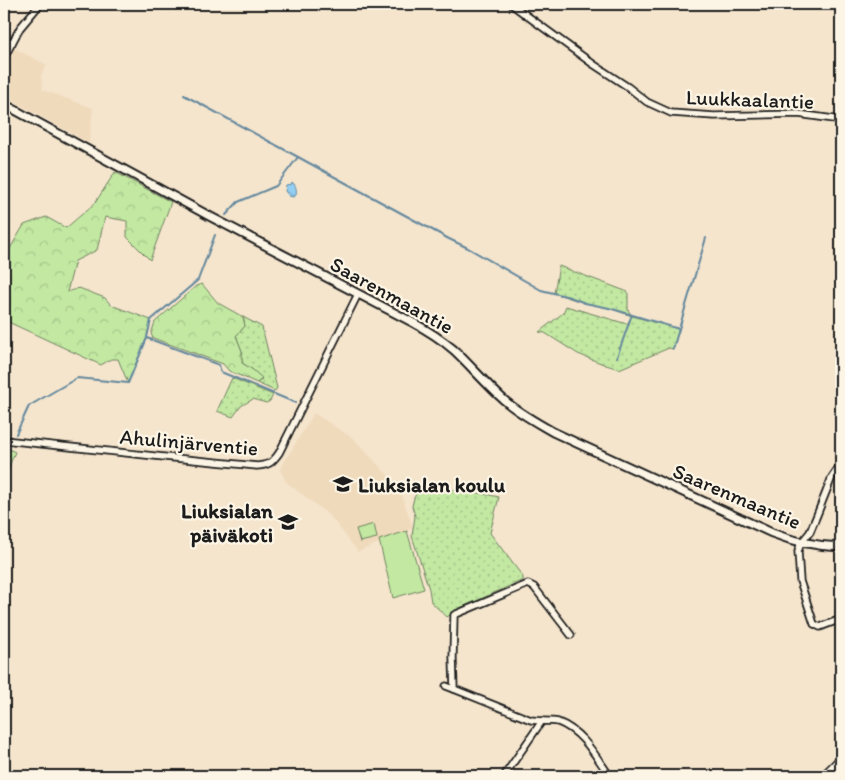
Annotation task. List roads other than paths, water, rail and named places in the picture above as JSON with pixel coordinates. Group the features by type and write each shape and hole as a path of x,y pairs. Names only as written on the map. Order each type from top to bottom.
{"main road":[{"path":"824,776 841,759"}],"street":[{"path":"4,58 20,28 40,4"},
{"name":"Luukkaalantie","path":"511,4 647,102 671,113 714,116 798,114 841,120"},
{"path":"4,39 12,43"},
{"name":"Saarenmaantie","path":"4,104 211,217 412,322 455,351 505,401 553,432 772,533 800,543 841,547"},
{"name":"Ahulinjärventie","path":"4,440 257,466 267,465 279,453 358,294"},
{"path":"841,464 832,477 810,532 800,543 798,551 800,581 814,624 820,627 841,619"},
{"path":"454,689 454,615 528,584 534,587 571,635"},
{"path":"446,686 531,720 557,722 584,740 611,776"},
{"path":"504,776 542,721"}],"water":[{"path":"292,182 296,189 294,197 289,196 285,191 286,185"}],"waterway":[{"path":"184,95 298,157"},
{"path":"226,215 238,202 276,186 298,157 468,248 541,290 679,329"},
{"path":"147,337 151,320 198,280 215,235"},
{"path":"673,349 706,238"},
{"path":"617,357 631,317"},
{"path":"16,434 29,406 77,378 128,383 147,338 219,365 221,372 296,403"}],"place":[{"name":"Liuksialan koulu","path":"343,484"},
{"name":"Liuksialan päiväkoti","path":"288,522"}]}
